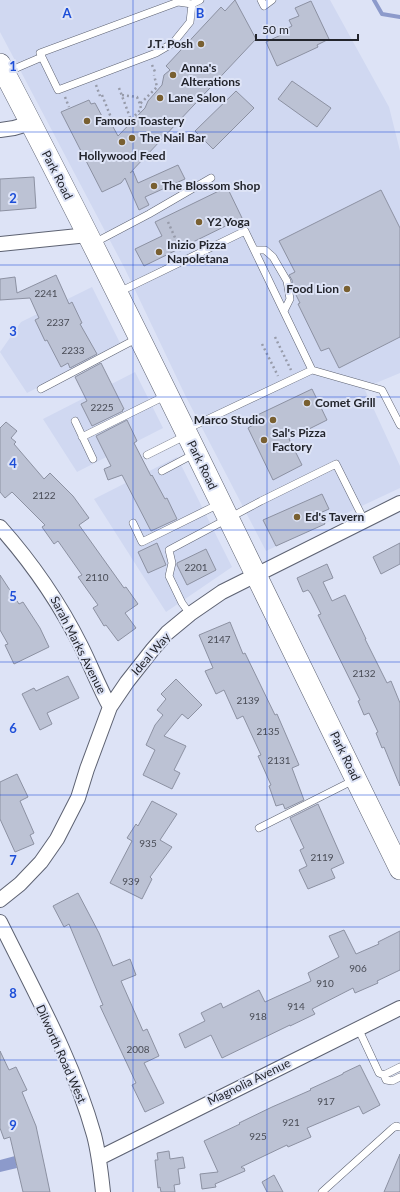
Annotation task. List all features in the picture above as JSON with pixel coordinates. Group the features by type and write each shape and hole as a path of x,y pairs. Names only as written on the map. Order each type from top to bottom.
{"street":[{"name":"Park Road","path":"2,68 31,122 117,293 400,869"},
{"path":"0,130 14,128 31,122"},
{"path":"0,244 90,240"},
{"name":"Ideal Way","path":"0,900 20,884 41,862 65,826 78,798 110,707 127,682 167,633 190,614 222,592 400,503"},
{"name":"Sarah Marks Avenue","path":"0,527 20,549 46,585 81,646 110,707"},
{"name":"Dilworth Road West","path":"0,922 72,1072 94,1136 99,1158 103,1192"},
{"name":"Magnolia Avenue","path":"99,1158 400,1008"}],"lane":[{"path":"192,4 190,22 173,43 156,53 58,90 40,53 178,2 192,4 200,0"},
{"path":"261,0 264,6 272,0"},
{"path":"2,68 42,57"},
{"path":"90,240 149,214 210,178"},
{"path":"117,293 245,231 312,370"},
{"path":"254,250 265,250 273,257 287,280 290,299 284,311"},
{"path":"41,388 138,338"},
{"path":"147,455 189,440 282,384 312,370 382,390 400,425"},
{"path":"82,437 167,395"},
{"path":"75,421 93,459"},
{"path":"162,470 189,440"},
{"path":"133,523 142,542 225,511 261,501 336,464 364,520"},
{"path":"190,614 182,603 169,576 172,563 169,550 225,511"},
{"path":"259,828 356,779"},
{"path":"358,1028 379,1073 384,1076 386,1080 392,1081 400,1077"},
{"path":"384,1076 400,1068"},
{"path":"322,1192 393,1128 396,1126 400,1127"}],"path":[{"path":"140,104 157,88 154,75"},
{"path":"119,88 131,120"},
{"path":"102,95 112,120 116,125 131,120 141,109 137,97 122,96"},
{"path":"168,222 182,251"},
{"path":"275,337 295,378"},
{"path":"262,344 282,384"}],"shaded area":[{"path":"0,0 330,0 389,107 400,151 400,373 364,388 400,466 400,488 266,551 186,397 125,269 0,32"},
{"path":"92,287 121,345 27,393 0,352 21,322"},
{"path":"135,372 163,428 77,472 43,419"},
{"path":"177,457 232,567 166,612 94,499"}],"water":[{"path":"15,1156 17,1168 0,1172 0,1160"}],"building":[{"path":"235,0 256,39 130,173 133,171 138,183 178,165 185,179 145,197 149,205 139,210 125,178 121,183 102,192 61,112 89,100 91,104 95,103 104,120 112,125 118,136 145,108 148,101 162,85 164,75 170,70 166,66 221,7 225,11"},
{"path":"311,1 329,39 317,45 318,47 277,66 266,42 283,34 282,31 292,26 289,20 299,16 295,8"},
{"path":"292,81 331,108 317,127 278,99"},
{"path":"236,91 254,108 213,149 195,131"},
{"path":"34,177 36,208 0,211 0,179"},
{"path":"227,187 242,218 144,266 135,249 162,236 155,222"},
{"name":"Food Lion","path":"381,190 400,228 400,337 339,368 329,348 321,351 298,304 300,303 293,289 292,280 289,275 295,272 279,241"},
{"path":"56,275 69,304 72,302 82,323 80,324 97,354 70,368 68,363 61,367 47,340 45,341 35,320 39,318 30,298 0,300 0,279 15,277 17,293"},
{"path":"101,363 124,409 122,410 123,411 92,426 81,404 87,401 75,377"},
{"path":"312,389 327,420 289,439 302,465 273,480 248,428 253,425 249,419"},
{"path":"127,420 137,441 134,443 151,476 152,475 165,499 167,498 177,519 151,531 122,475 108,480 104,469 111,466 96,436"},
{"path":"6,422 17,431 11,438 16,442 14,444 44,479 50,473 73,496 89,518 79,525 124,588 126,587 138,604 125,613 136,628 118,641 106,625 104,626 93,608 98,605 78,577 82,575 58,541 54,544 42,527 45,525 12,492 5,498 0,492 0,428"},
{"name":"Ed's Tavern","path":"322,494 329,509 320,513 325,524 276,546 263,520"},
{"path":"157,543 166,565 148,573 138,552"},
{"path":"400,543 400,564 381,574 373,557"},
{"path":"206,549 216,570 187,585 177,563"},
{"path":"327,564 333,578 323,582 332,601 345,595 387,683 391,681 400,703 400,786 384,747 382,748 376,733 378,732 369,713 364,715 358,701 360,700 318,615 321,614 308,590 303,592 297,578"},
{"path":"0,575 19,604 23,602 40,628 49,647 14,664 5,645 8,644 0,630"},
{"path":"230,622 243,654 245,653 275,715 277,714 299,765 292,768 304,800 285,809 283,804 276,806 269,786 271,785 258,756 261,755 243,716 237,719 224,690 216,694 205,671 213,668 199,635"},
{"path":"68,676 79,698 47,713 52,724 40,730 22,694 34,688 36,691"},
{"path":"176,679 202,705 188,719 182,714 164,736 186,746 174,770 180,773 172,789 143,775 155,750 146,745 155,725 163,715 157,710 166,699 161,694"},
{"path":"17,774 28,797 20,801 34,833 30,835 34,844 15,852 0,819 0,782"},
{"path":"152,801 177,814 160,840 172,847 150,877 152,879 142,899 110,883 132,841 127,838 136,824 138,826"},
{"path":"318,804 344,863 331,869 335,878 308,889 299,870 307,866 300,850 304,848 290,818"},
{"path":"78,893 99,933 113,966 130,959 136,975 121,981 143,1031 147,1029 159,1056 144,1063 164,1103 145,1112 132,1085 136,1083 100,1006 103,1005 69,924 64,927 53,906"},
{"path":"344,930 356,954 379,944 378,942 400,931 400,970 377,981 378,983 355,993 353,988 312,1009 315,1014 222,1058 211,1035 185,1048 179,1034 205,1021 201,1013 221,1003 223,1008 259,990 265,1002 311,981 308,973 339,957 329,936"},
{"path":"0,1051 9,1070 16,1067 27,1090 22,1092 36,1126 50,1192 23,1192 10,1137 4,1139 0,1128"},
{"path":"360,1065 380,1105 363,1114 359,1106 307,1128 311,1137 288,1147 287,1145 241,1167 244,1168 245,1171 215,1184 216,1187 202,1189 200,1174 218,1172 204,1141"},
{"path":"169,1151 170,1159 183,1157 185,1168 178,1169 180,1184 174,1185 175,1192 161,1192 160,1187 158,1188 155,1160 158,1160 157,1153"},
{"path":"400,1154 400,1192 384,1192"},
{"path":"274,1175 283,1192 267,1192 262,1182"}],"waterway":[{"path":"374,0 382,14 400,17"}],"place":[{"name":"J.T. Posh","path":"201,44"},
{"name":"Anna's Alterations","path":"173,75"},
{"name":"Lane Salon","path":"160,98"},
{"name":"Famous Toastery","path":"87,121"},
{"name":"The Nail Bar","path":"132,138"},
{"name":"Hollywood Feed","path":"122,142"},
{"name":"The Blossom Shop","path":"154,186"},
{"name":"Y2 Yoga","path":"199,222"},
{"name":"Inizio Pizza Napoletana","path":"159,252"},
{"name":"Food Lion","path":"347,289"},
{"name":"Comet Grill","path":"307,403"},
{"name":"Marco Studio","path":"273,420"},
{"name":"Sal's Pizza Factory","path":"264,440"},
{"name":"Ed's Tavern","path":"297,517"}]}
